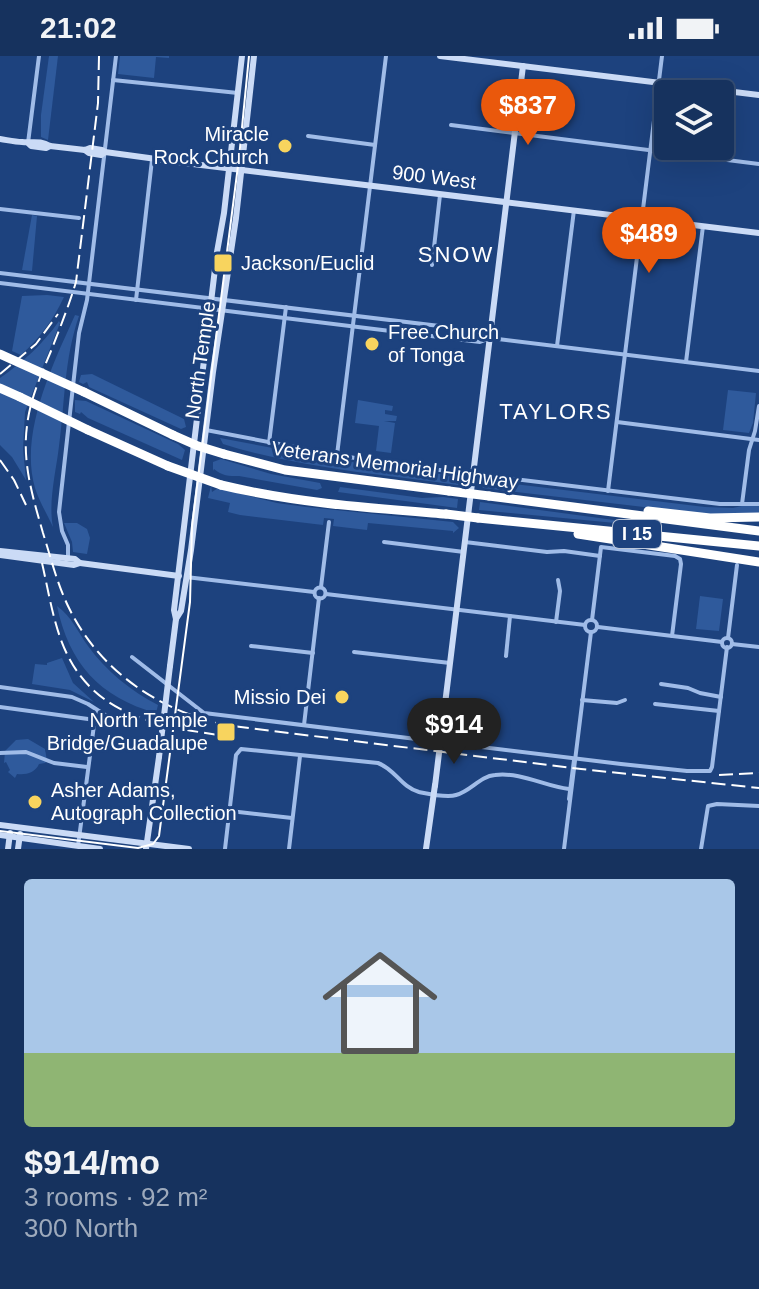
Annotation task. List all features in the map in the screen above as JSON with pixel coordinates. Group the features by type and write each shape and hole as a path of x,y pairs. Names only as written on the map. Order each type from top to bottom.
{"highway":[{"name":"Veterans Memorial Highway","path":"0,354 198,446 285,470 759,531"},
{"name":"Veterans Memorial Highway","path":"0,389 168,466 221,485 265,495 318,503 759,546"},
{"path":"521,501 710,518 759,517"},
{"path":"516,522 759,562"}],"main road":[{"name":"North Temple","path":"146,846 176,619 181,611 211,299 242,56"},
{"name":"North Temple","path":"182,577 223,311 254,56"},
{"path":"440,56 654,82"},
{"path":"426,849 523,66"},
{"path":"734,92 759,95"},
{"name":"900 West","path":"0,139 46,148 85,150 101,155 105,152 759,233"},
{"path":"0,553 75,559 80,563"},
{"path":"0,553 182,577"},
{"path":"0,825 146,846 189,849"},
{"path":"8,849 11,826"},
{"path":"18,849 21,827"},
{"path":"0,835 100,849"}],"street":[{"path":"28,143 39,56"},
{"path":"68,559 68,545 59,512 116,56"},
{"path":"337,455 386,56"},
{"path":"658,80 662,56"},
{"path":"523,66 524,58"},
{"path":"113,80 238,94"},
{"path":"608,491 654,117"},
{"path":"451,125 759,164"},
{"path":"308,136 375,145"},
{"path":"136,300 153,159"},
{"path":"432,265 440,194"},
{"path":"0,209 79,218"},
{"path":"557,346 574,210"},
{"path":"686,362 703,226"},
{"path":"0,273 481,331 490,338"},
{"path":"26,286 27,276"},
{"path":"0,283 480,342 490,338 759,371"},
{"path":"269,443 286,307"},
{"path":"742,504 748,453 759,406"},
{"path":"617,422 759,440"},
{"path":"206,430 337,455 473,474 720,504 759,504"},
{"path":"326,594 321,587 329,522"},
{"path":"384,542 464,552"},
{"path":"465,542 600,556"},
{"path":"592,620 601,547 675,556 680,559 672,636"},
{"path":"132,657 204,713 674,770 710,771 731,640 728,638 737,565"},
{"path":"182,577 314,592"},
{"path":"556,622 560,591 558,580"},
{"path":"314,592 321,587"},
{"path":"314,592 319,598"},
{"path":"319,598 326,594 585,625"},
{"path":"304,725 319,598"},
{"path":"506,656 510,616"},
{"path":"585,625 592,620"},
{"path":"592,620 598,627"},
{"path":"585,625 591,632"},
{"path":"598,627 722,642 729,646 759,647"},
{"path":"591,632 598,627"},
{"path":"570,801 591,632"},
{"path":"722,642 728,638"},
{"path":"251,646 313,653"},
{"path":"354,652 450,663"},
{"path":"661,684 721,697"},
{"path":"0,687 65,696 88,704 119,722"},
{"path":"582,700 615,703 625,700"},
{"path":"655,704 719,711"},
{"path":"0,707 132,725"},
{"path":"78,846 96,710"},
{"path":"225,849 238,751 243,749 378,763 392,770 412,790 435,790 456,795 497,774 535,779 551,787 569,789"},
{"path":"0,753 28,753 54,763 88,767"},
{"path":"289,849 300,756"},
{"path":"564,849 572,763 576,757"},
{"path":"701,849 706,807 717,804 759,806"},
{"path":"230,811 292,818"}],"shaded area":[{"path":"49,56 58,56 48,140 41,137 41,115"},
{"path":"120,56 169,56 169,58 156,57 154,78 118,74"},
{"path":"32,215 37,216 32,271 22,270"},
{"path":"22,296 64,297 51,321 21,355 12,351"},
{"path":"75,315 79,316 68,364 52,497 53,527 35,488 31,445 48,377"},
{"path":"59,321 25,412 23,449 26,480 12,457 0,445 0,378 32,352"},
{"path":"92,374 184,419 186,427 181,429 89,387 87,382 79,382 81,375"},
{"path":"728,390 756,393 749,433 723,430"},
{"path":"75,400 86,401 178,444 185,450 182,460 88,418 81,412 75,412"},
{"path":"358,400 393,406 392,411 385,410 385,414 397,416 396,421 384,421 395,423 391,453 376,451 379,426 355,423"},
{"path":"220,438 337,460 462,477 463,480 458,485 310,465 223,444"},
{"path":"221,459 271,474 320,483 322,488 317,490 213,471 213,462"},
{"path":"481,480 705,507 759,506 759,514 703,514 483,488"},
{"path":"211,486 212,492 218,488 277,503 453,522 459,528 453,533 368,523 367,530 333,526 334,519 324,518 323,525 240,515 228,512 230,503 208,498"},
{"path":"340,487 422,498 458,499 457,508 338,492"},
{"path":"480,502 614,520 615,523 479,510"},
{"path":"64,523 77,523 87,529 90,538 87,554 73,552"},
{"path":"700,596 723,599 719,631 696,629"},
{"path":"57,606 111,672 158,705 156,713 118,698 90,675 70,645"},
{"path":"62,658 73,683 94,702 70,690 32,684 35,664 47,665"},
{"path":"28,739 45,749 47,761 30,773 17,774 15,778 4,763 5,751 16,740"}],"tram line":[{"path":"0,831 138,848 153,844 159,836 190,602 192,526 249,56"}],"railway":[{"path":"99,56 98,103 76,282 33,397 26,440 32,494 58,580 69,608 97,651 133,684 154,698 199,718 224,725 759,788"},
{"path":"0,374 36,344 58,314"},
{"path":"0,460 26,505"},
{"path":"42,563 61,640 74,666 90,687 130,714 178,728 231,737"},
{"path":"719,775 759,773"}],"place":[{"name":"Miracle Rock Church","path":"285,146"},
{"name":"Jackson/Euclid","path":"223,263"},
{"name":"Free Church of Tonga","path":"372,344"},
{"name":"Missio Dei","path":"342,697"},
{"name":"North Temple Bridge/Guadalupe","path":"226,732"},
{"name":"Asher Adams, Autograph Collection","path":"35,802"}],"district":[{"name":"SNOW","path":"456,254"},
{"name":"TAYLORS","path":"556,411"}]}
